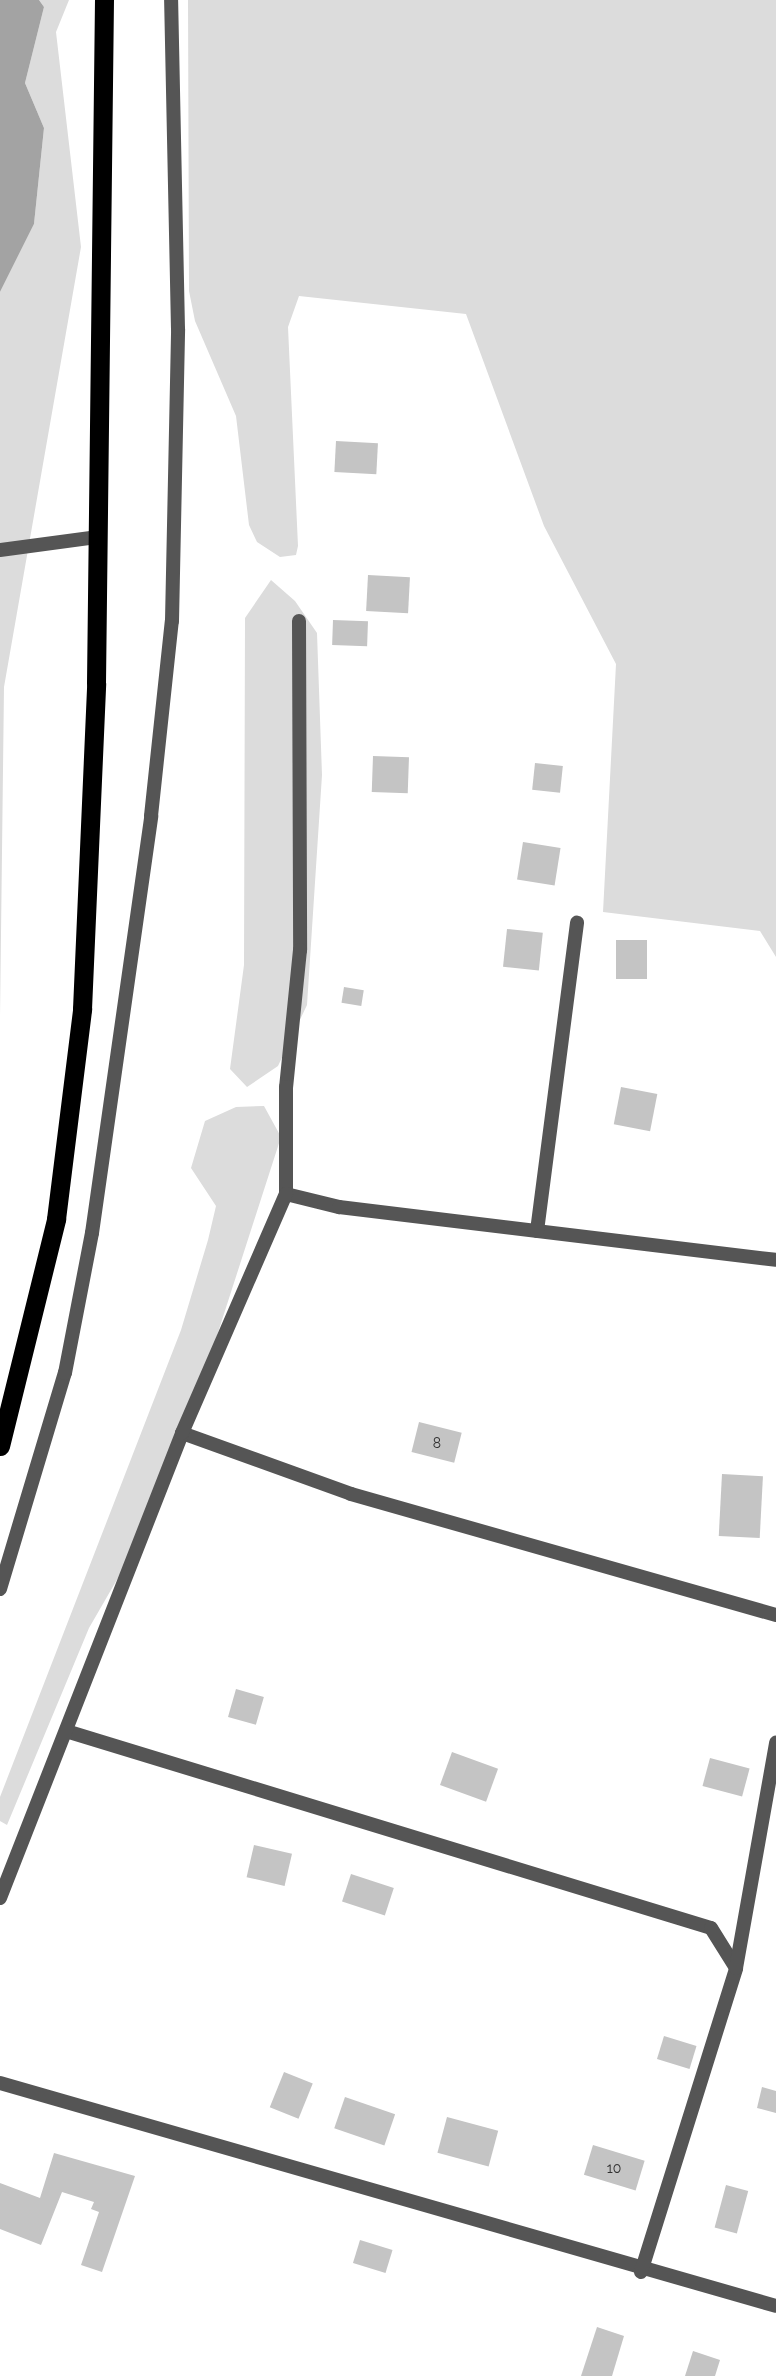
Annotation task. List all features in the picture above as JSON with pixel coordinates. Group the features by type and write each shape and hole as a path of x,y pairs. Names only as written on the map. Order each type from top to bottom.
{"highway":[{"path":"0,1446 56,1219 72,1105 90,879 98,537 104,0"}],"street":[{"path":"0,1589 65,1373 87,1258 151,816 172,621 178,329 171,0"},
{"path":"0,550 98,537"},
{"path":"0,1898 182,1433 286,1194 286,1087 300,936 299,621"},
{"path":"537,1231 577,923"},
{"path":"286,1194 340,1208 776,1260"},
{"path":"182,1433 351,1494 776,1615"},
{"path":"66,1731 711,1928 736,1968"},
{"path":"641,2272 736,1968 776,1743"},
{"path":"0,2083 641,2272 776,2306"}],"shaded area":[{"path":"0,0 39,0 44,7 25,83 44,128 34,224 0,292"},
{"path":"39,0 69,0 56,32 81,247 4,687 0,1017 0,292 34,224 44,128 25,83 44,7"},
{"path":"188,0 776,0 776,957 760,931 603,912 616,664 544,526 466,314 299,296 288,327 298,546 296,555 280,557 257,542 249,525 236,416 195,321 189,291"},
{"path":"271,580 295,601 317,633 322,775 307,1005 278,1066 247,1087 230,1069 244,965 245,618"},
{"path":"264,1106 281,1137 212,1351 141,1538 89,1628 7,1825 0,1821 0,1797 181,1330 208,1240 216,1206 191,1168 205,1121 236,1107"}],"building":[{"path":"336,441 378,443 376,474 334,472"},
{"path":"368,575 410,577 408,613 366,611"},
{"path":"333,620 368,621 367,646 332,645"},
{"path":"373,756 409,757 408,793 372,792"},
{"path":"535,763 563,766 560,793 532,790"},
{"path":"523,842 561,848 555,885 517,880"},
{"path":"507,929 543,933 539,971 503,967"},
{"path":"616,940 647,940 647,979 616,979"},
{"path":"344,987 364,990 361,1006 341,1003"},
{"path":"621,1087 657,1094 650,1131 614,1124"},
{"path":"419,1422 462,1433 454,1463 412,1452"},
{"path":"722,1474 763,1476 760,1538 719,1536"},
{"path":"236,1689 264,1697 256,1725 228,1717"},
{"path":"452,1752 498,1769 486,1802 440,1785"},
{"path":"710,1758 750,1769 742,1797 702,1786"},
{"path":"254,1845 292,1854 285,1886 247,1877"},
{"path":"351,1874 394,1888 385,1915 342,1902"},
{"path":"664,2036 697,2046 689,2069 657,2059"},
{"path":"284,2072 313,2084 299,2119 270,2107"},
{"path":"762,2087 776,2091 776,2113 757,2108"},
{"path":"345,2097 395,2114 384,2145 334,2128"},
{"path":"447,2117 498,2131 489,2166 437,2153"},
{"path":"593,2145 645,2161 636,2190 584,2175"},
{"path":"54,2153 135,2176 102,2272 81,2265 99,2212 91,2209 94,2202 62,2192 41,2245 0,2229 0,2183 40,2198"},
{"path":"726,2185 748,2191 737,2233 715,2228"},
{"path":"360,2240 393,2250 385,2273 353,2263"},
{"path":"597,2327 624,2336 612,2376 581,2376"},
{"path":"693,2351 720,2360 715,2376 685,2376"}]}
